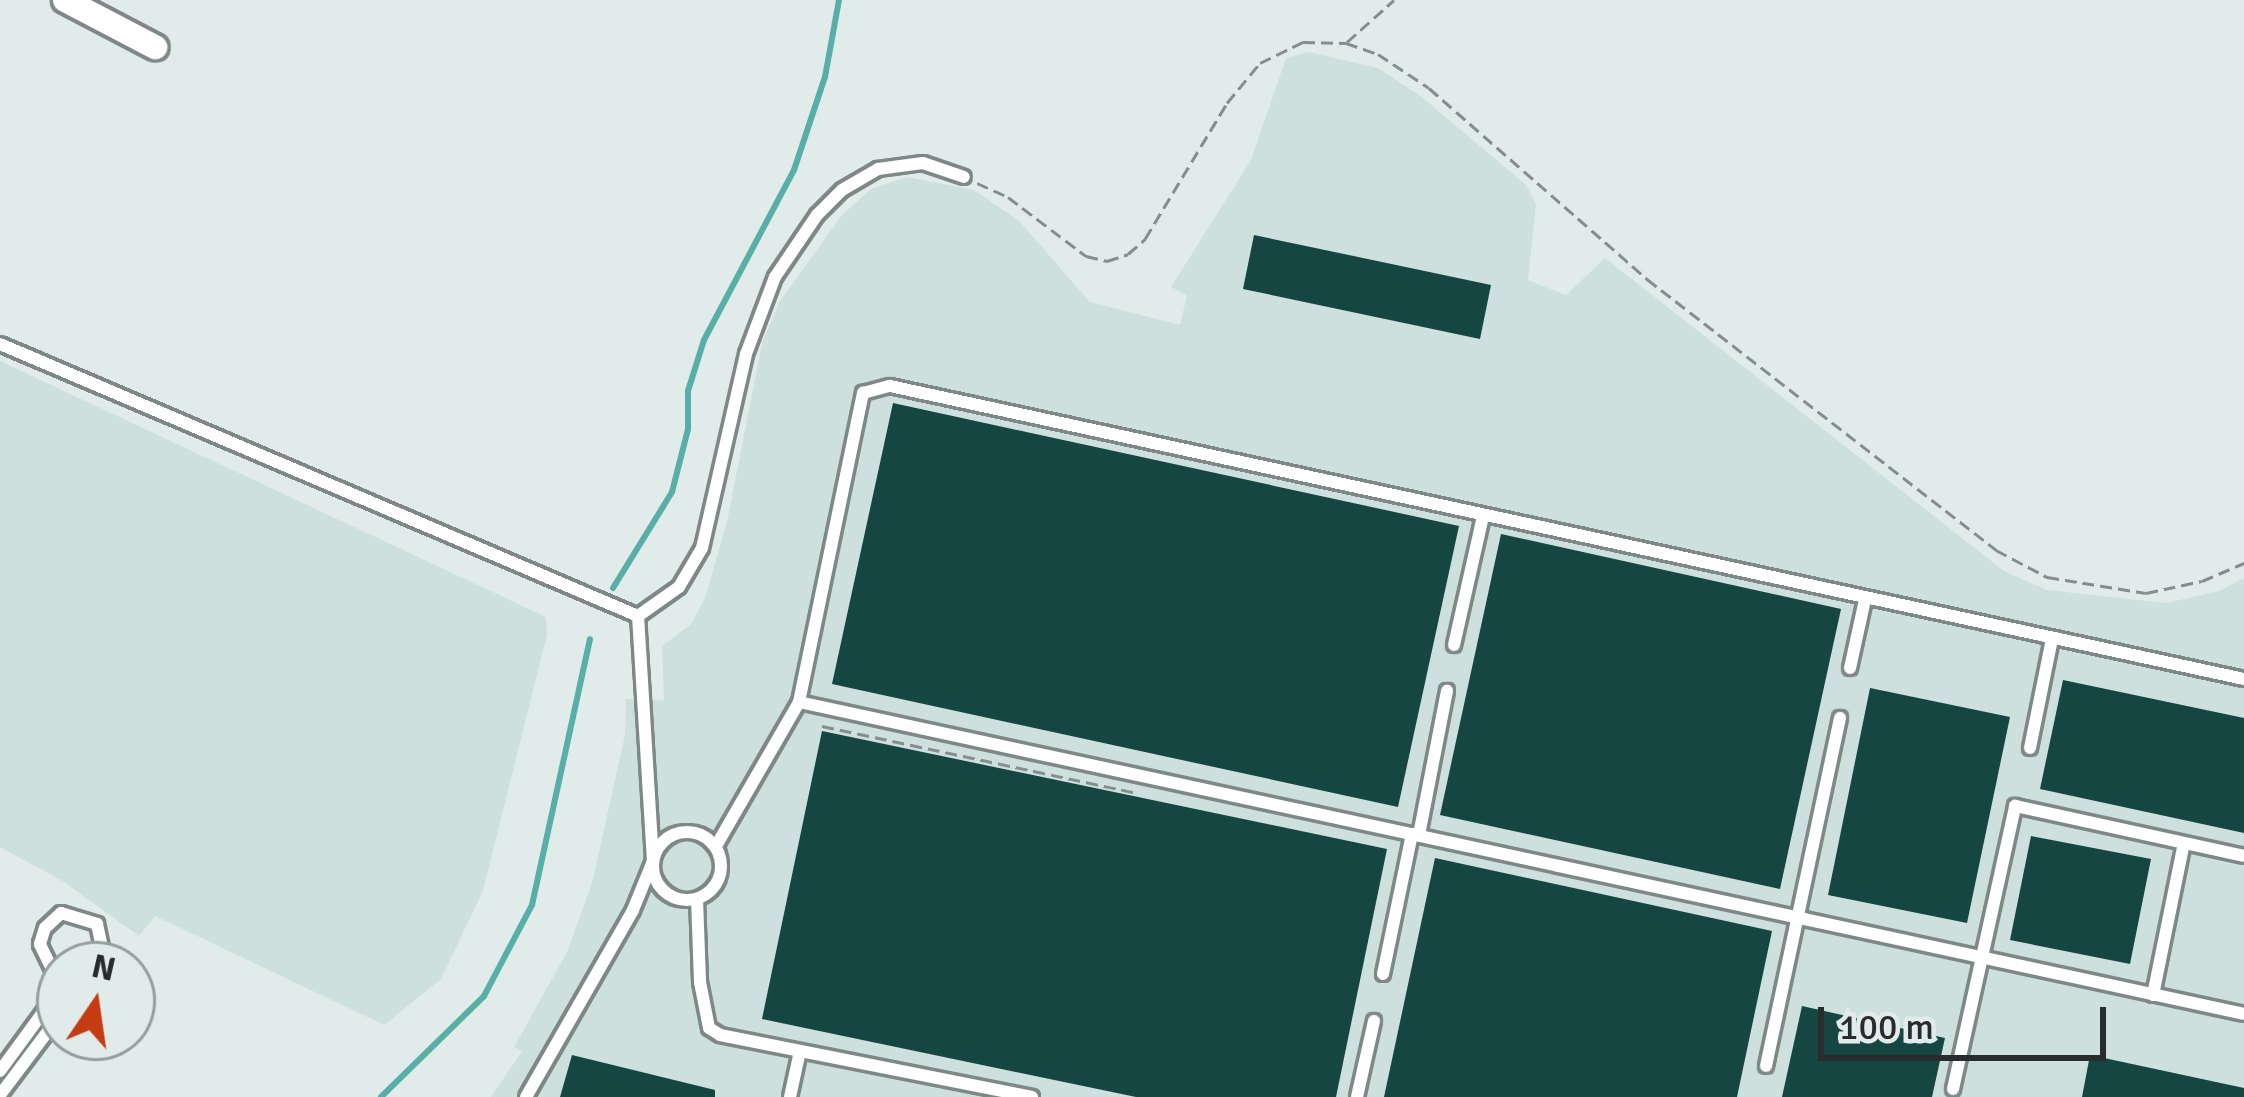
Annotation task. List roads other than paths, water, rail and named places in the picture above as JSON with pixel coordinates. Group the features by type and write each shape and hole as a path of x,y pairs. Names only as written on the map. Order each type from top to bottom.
{"street":[{"path":"65,0 155,47"}],"lane":[{"path":"638,616 679,587 702,548 746,354 775,277 817,215 842,190 878,169 923,164 964,177"},
{"path":"0,344 638,616"},
{"path":"697,899 721,875 716,846 799,702 863,393 890,386 2244,679"},
{"path":"1454,645 1483,516"},
{"path":"1850,668 1865,600"},
{"path":"638,616 653,862 664,892 697,899"},
{"path":"2030,748 2052,639"},
{"path":"1383,974 1447,691"},
{"path":"799,702 2244,1014"},
{"path":"1766,1066 1840,718"},
{"path":"1953,1089 2015,806 2244,856"},
{"path":"526,1097 633,910 662,842 682,831 704,836 716,846"},
{"path":"2153,995 2184,843"},
{"path":"697,899 709,1028 720,1035 1032,1097"},
{"path":"41,941 45,928 61,913 97,924 101,941"},
{"path":"1357,1097 1373,1021"},
{"path":"0,1071 36,1022"},
{"path":"0,1094 36,1047"},
{"path":"790,1097 800,1051"}],"waterway":[{"path":"613,588 672,492 688,429 688,391 704,340 794,170 825,77 839,0"},
{"path":"381,1097 484,996 532,905 590,639"}]}
